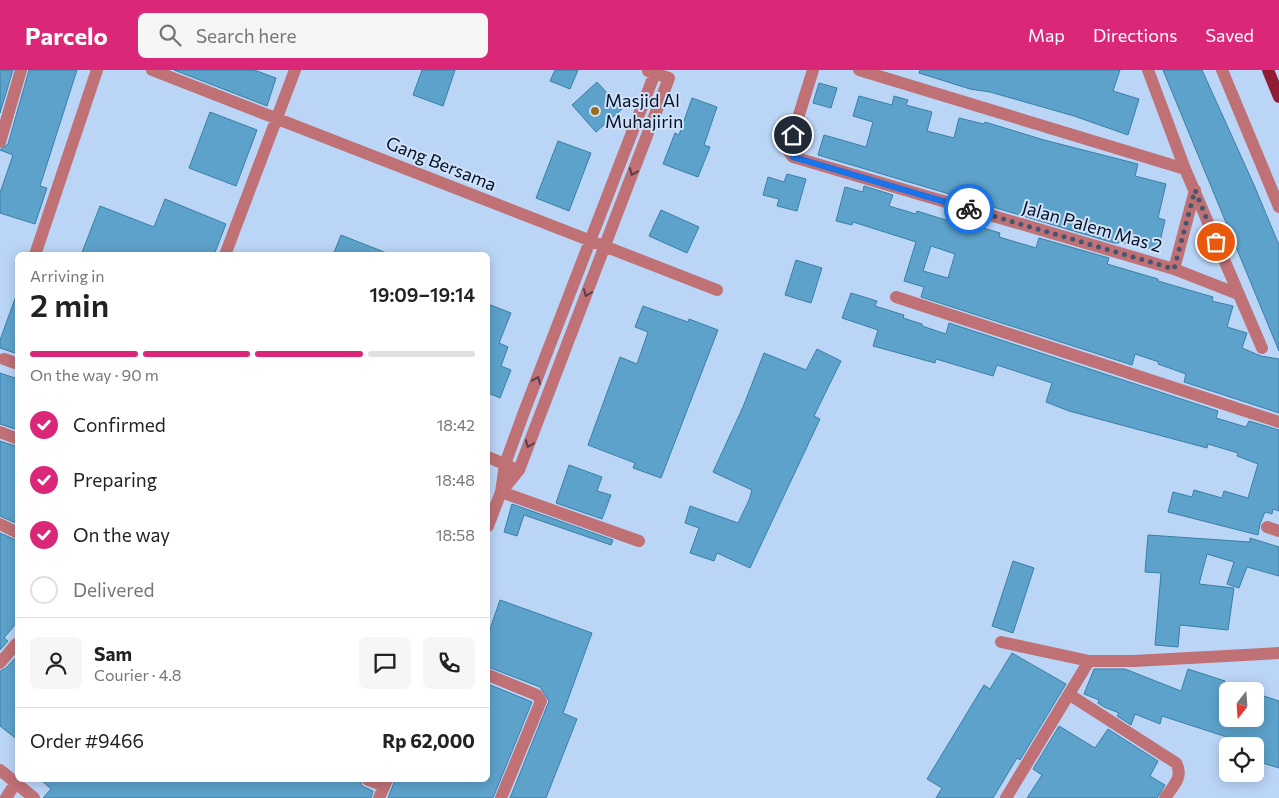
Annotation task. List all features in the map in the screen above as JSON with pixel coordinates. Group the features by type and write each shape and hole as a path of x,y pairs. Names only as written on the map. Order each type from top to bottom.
{"main road":[{"path":"1268,70 1279,97"}],"street":[{"path":"1,135 21,70"},
{"path":"36,252 97,70"},
{"name":"Gang Bersama","path":"152,70 277,117 717,290"},
{"path":"227,252 295,70"},
{"name":"Jalan Palem Mas 2","path":"813,70 788,150 793,157 1174,269 1238,294"},
{"path":"859,70 1185,169"},
{"path":"1148,70 1185,169 1262,348"},
{"path":"1222,70 1279,207"},
{"path":"490,521 501,492 505,464 627,146 651,71 668,78 519,470 501,492"},
{"path":"627,146 641,151"},
{"path":"1174,269 1195,190"},
{"path":"896,297 1279,422"},
{"path":"558,328 572,333"},
{"path":"4,359 15,363"},
{"path":"524,412 539,418"},
{"path":"0,432 15,437"},
{"path":"490,458 519,470"},
{"path":"501,492 639,541"},
{"path":"0,524 15,532"},
{"path":"1001,642 1089,661 1134,662 1279,653"},
{"path":"0,663 15,645"},
{"path":"1006,798 1089,661"},
{"path":"490,676 537,695 541,701 501,798"},
{"path":"1070,695 1176,764 1180,771 1180,776 1166,798"},
{"path":"0,770 15,779"},
{"path":"6,798 15,782"},
{"path":"18,782 34,798"},
{"path":"372,782 383,788"}],"building":[{"path":"0,70 13,70 0,113"},
{"path":"29,70 77,70 40,186 47,188 35,224 0,213 0,193 13,155 0,150 8,144"},
{"path":"174,70 254,70 276,78 267,106"},
{"path":"422,70 455,70 443,106 413,95"},
{"path":"555,70 578,70 570,89 550,81"},
{"path":"920,70 1120,70 1113,91 1139,99 1128,135 1074,116 990,92 970,89 919,73"},
{"path":"1163,70 1202,70 1279,245 1279,351"},
{"path":"597,82 622,109 596,132 572,105"},
{"path":"819,83 837,88 831,108 813,103"},
{"path":"859,96 892,105 894,96 908,100 906,105 932,112 927,131 954,138 959,118 984,124 985,122 1044,140 1138,164 1135,176 1166,184 1158,218 1165,220 1158,250 1120,242 1114,243 818,155 824,135 866,147 873,122 853,116"},
{"path":"692,98 717,107 704,145 710,147 698,177 663,164 675,133 679,135"},
{"path":"210,112 257,130 236,186 189,168"},
{"path":"558,141 591,153 569,211 536,198"},
{"path":"787,174 806,179 797,211 777,206 779,199 763,195 768,177 784,182"},
{"path":"864,186 893,195 889,206 916,214 917,211 949,221 950,218 1000,233 999,237 1036,248 1039,238 1109,258 1107,264 1213,297 1212,301 1233,306 1227,327 1247,333 1242,348 1261,356 1279,359 1279,413 1184,382 1186,374 1135,354 1132,365 921,297 924,287 904,281 916,242 853,222 852,225 836,221 845,187 863,192","holes":["931,246 955,254 948,278 923,271"]},
{"path":"165,199 226,224 215,252 82,252 100,206 154,227"},
{"path":"661,210 699,227 687,253 649,236"},
{"path":"341,235 384,252 334,252"},
{"path":"796,260 822,268 811,303 785,295"},
{"path":"851,293 877,301 875,306 904,315 903,318 946,334 949,323 1218,411 1216,418 1246,427 1249,421 1279,430 1279,511 1273,509 1272,514 1265,512 1258,535 1168,512 1173,492 1192,497 1194,490 1222,498 1224,491 1248,498 1258,464 1237,456 1238,453 1208,444 1207,448 1069,411 1046,402 1052,383 997,365 993,376 936,359 935,363 873,346 878,330 842,318"},
{"path":"15,299 15,353 0,348 0,340"},
{"path":"490,305 511,313 499,343 508,347 501,366 511,370 500,398 490,394"},
{"path":"643,306 688,322 689,319 718,330 661,478 633,468 635,463 588,445 620,357 637,364 648,332 635,327"},
{"path":"817,349 841,361 814,416 820,419 750,568 717,553 714,561 690,553 699,528 685,523 690,506 738,523 749,500 752,490 713,472 743,407 764,353 806,370"},
{"path":"0,373 15,378 15,429 0,424"},
{"path":"0,441 15,446 15,523 0,516"},
{"path":"569,465 602,477 597,491 611,495 602,519 556,503"},
{"path":"512,504 613,540 611,545 524,515 517,536 504,532"},
{"path":"0,533 15,540 15,625 4,638 8,641 0,650"},
{"path":"1148,535 1250,542 1250,538 1279,547 1279,576 1247,567 1239,588 1227,584 1234,562 1207,554 1199,584 1234,588 1228,630 1180,625 1178,647 1155,645 1161,573 1145,572"},
{"path":"1013,561 1034,568 1013,633 992,626"},
{"path":"500,600 592,633 563,713 577,719 546,798 510,798 549,701 540,687 490,668 490,629"},
{"path":"1012,653 1066,684 1020,760 1017,758 993,798 936,798 942,788 927,779 984,685 990,689"},
{"path":"15,658 15,738 0,726 0,671 6,668"},
{"path":"1094,669 1125,669 1181,691 1188,669 1225,681 1219,682 1219,728 1264,728 1264,696 1279,701 1279,768 1264,763 1264,737 1227,737 1162,716 1160,724 1135,714 1131,725 1117,716 1119,713 1104,707 1098,703 1099,700 1084,694"},
{"path":"490,685 532,702 493,798 388,798 394,782 490,782"},
{"path":"1059,726 1095,748 1108,729 1158,761 1150,776 1165,785 1157,798 1027,798 1042,775 1033,769"},
{"path":"43,782 361,782 362,786 373,791 371,798 43,798 51,789"}],"way so far":[{"path":"969,209 1174,269 1195,190 1216,242"}],"place":[{"name":"Masjid Al Muhajirin","path":"595,111"}],"route":[{"path":"793,135 788,150 789,154 793,157 969,209"}]}
